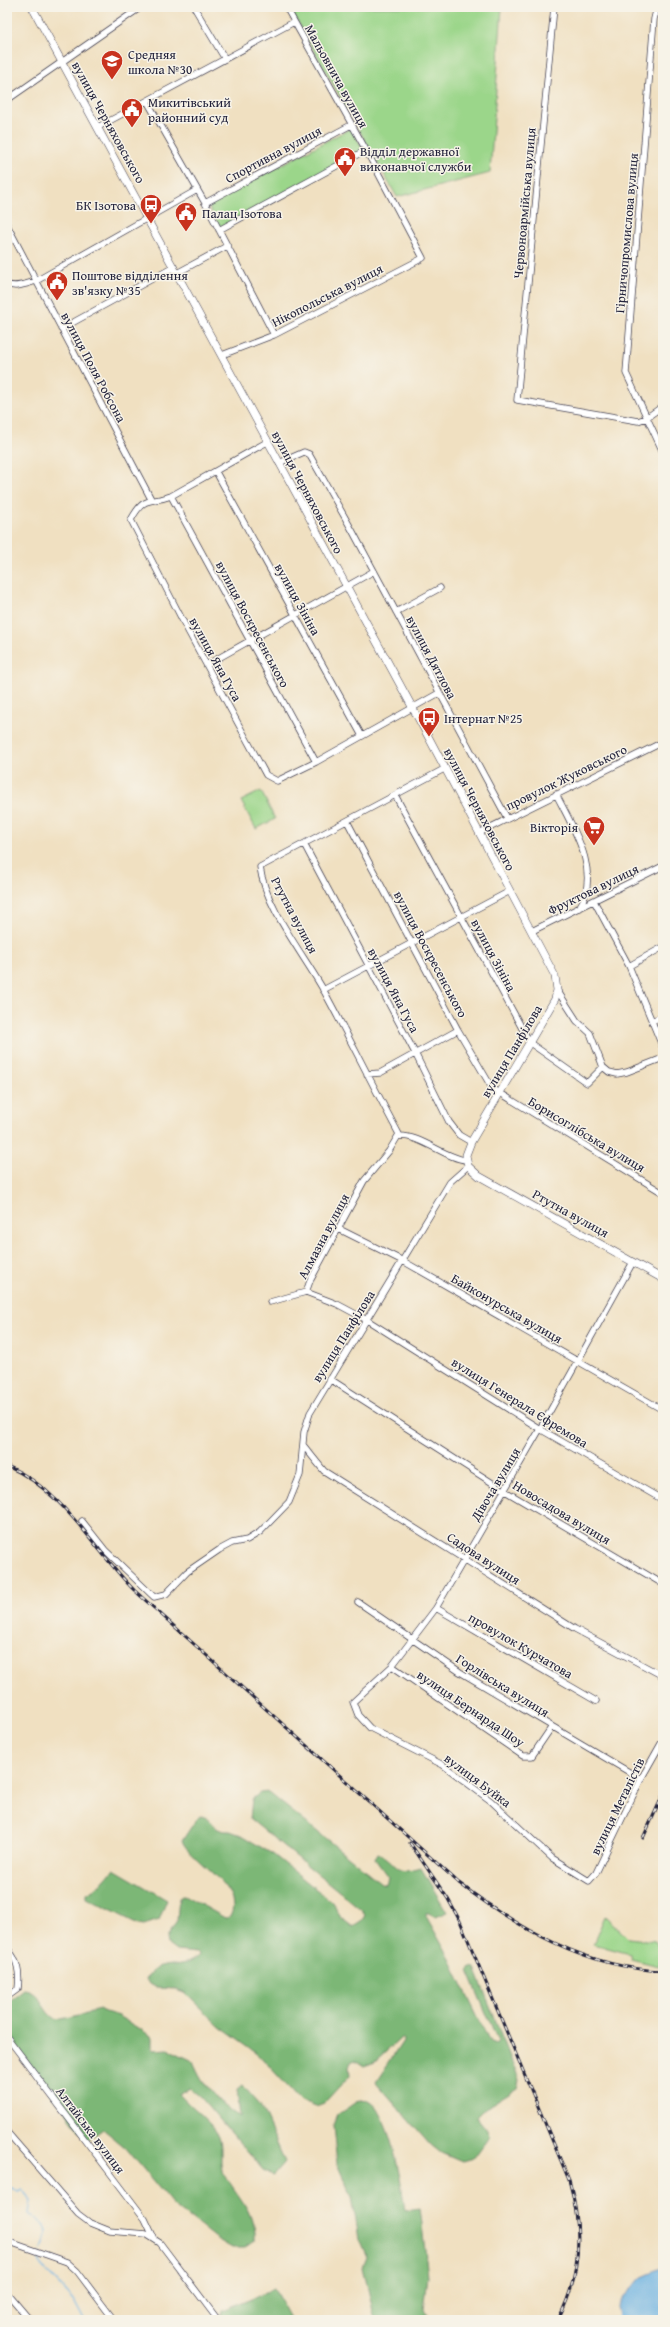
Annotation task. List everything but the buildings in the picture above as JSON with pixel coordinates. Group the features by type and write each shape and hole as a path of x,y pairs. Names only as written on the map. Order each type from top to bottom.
{"main road":[{"name":"вулиця Черняховського","path":"32,7 222,355 345,587 413,709 532,931 555,976 557,990"},
{"name":"вулиця Панфілова","path":"467,1163 471,1142 551,1007 557,990"},
{"name":"Ртутна вулиця","path":"467,1163 480,1176 663,1279"}],"street":[{"path":"7,100 61,61 141,7"},
{"path":"194,7 225,59"},
{"name":"Мальовнича вулиця","path":"286,7 366,150 414,241"},
{"name":"Червоноармійська вулиця","path":"554,7 517,400 638,421 646,418"},
{"name":"Гірничопромислова вулиця","path":"657,7 653,27 626,373 663,452"},
{"path":"98,127 294,22"},
{"path":"147,101 205,203 274,335"},
{"name":"Спортивна вулиця","path":"205,203 351,124"},
{"path":"219,230 366,150"},
{"path":"7,284 10,286 36,281 197,190"},
{"name":"вулиця Поля Робсона","path":"7,225 151,499"},
{"name":"Нікопольська вулиця","path":"222,355 274,335 423,258 414,241"},
{"path":"61,329 175,270 227,246"},
{"path":"646,418 663,406"},
{"path":"151,499 163,499 171,496 267,442"},
{"name":"вулиця Дятлова","path":"279,463 300,453 304,452 309,454 507,818"},
{"name":"вулиця Зініна","path":"216,472 362,736"},
{"name":"вулиця Воскресенського","path":"171,496 316,762"},
{"name":"вулиця Яна Гуса","path":"151,499 137,508 131,520 188,631 208,664 266,775 277,781 316,762"},
{"path":"208,664 294,614 374,571"},
{"name":"вулиця Дятлова","path":"396,612 440,588"},
{"path":"316,762 413,709 439,693"},
{"name":"провулок Жуковського","path":"479,833 556,794 662,745"},
{"name":"Ртутна вулиця","path":"444,769 260,867 262,880 280,918 323,990 399,1136 436,1147 458,1160 467,1163"},
{"path":"556,794 582,846 589,884 586,896 579,908"},
{"name":"вулиця Зініна","path":"395,795 530,1043 587,1083 603,1068"},
{"name":"вулиця Воскресенського","path":"347,821 458,1030 492,1088 500,1095"},
{"name":"вулиця Яна Гуса","path":"304,844 415,1053 449,1122 459,1135 471,1142"},
{"name":"Фруктова вулиця","path":"532,931 663,866"},
{"path":"323,990 462,919 510,891"},
{"path":"594,901 629,966 653,1020 663,1048"},
{"path":"629,966 663,947"},
{"path":"557,990 577,1021 592,1036 603,1068 608,1072 617,1074 663,1058"},
{"path":"653,1020 663,1017"},
{"path":"367,1074 380,1073 458,1030"},
{"name":"Борисоглібська вулиця","path":"500,1095 663,1193"},
{"name":"Алмазна вулиця","path":"367,1320 338,1304 306,1292 310,1281 364,1181 389,1151 399,1136"},
{"name":"вулиця Панфілова","path":"82,1521 104,1550 154,1597 166,1594 187,1572 220,1550 232,1543 247,1540 260,1532 289,1502 300,1475 303,1445 310,1413 450,1182 467,1163"},
{"name":"Байконурська вулиця","path":"339,1229 403,1261 663,1410"},
{"name":"Дівоча вулиця","path":"353,1702 392,1666 436,1608 540,1429 633,1262"},
{"path":"270,1302 306,1292"},
{"name":"вулиця Генерала Єфремова","path":"367,1320 540,1429 663,1500"},
{"name":"Новосадова вулиця","path":"330,1379 504,1491 663,1584"},
{"name":"Садова вулиця","path":"303,1445 324,1471 575,1629 663,1676"},
{"name":"Горлівська вулиця","path":"358,1602 460,1672 552,1728 642,1779"},
{"name":"провулок Курчатова","path":"436,1608 596,1701"},
{"name":"вулиця Бернарда Шоу","path":"392,1666 410,1680 523,1756 532,1756 552,1728"},
{"name":"вулиця Буйка","path":"353,1702 358,1714 370,1728 443,1765 491,1801 552,1858 589,1881"},
{"name":"вулиця Металістів","path":"589,1881 596,1873 642,1779 663,1740"},
{"path":"7,1948 12,1954 20,1974 18,1989 7,1997"},
{"name":"Алтайська вулиця","path":"7,2037 145,2219 154,2238 166,2249 218,2320"},
{"path":"7,2132 51,2184 84,2219 110,2232 146,2234 154,2238"},
{"path":"7,2241 15,2242 67,2262 77,2271 114,2320"},
{"path":"7,2293 30,2320"}],"green space":[{"path":"289,7 502,7 490,173 397,197"},
{"path":"351,128 364,150 220,227 207,204"},
{"path":"261,791 275,819 256,829 241,801"},
{"path":"268,1792 381,1883 386,1884 388,1877 375,1859 378,1853 390,1860 401,1870 405,1871 421,1868 447,1912 435,1917 430,1913 426,1913 426,1916 450,1959 490,2042 496,2044 498,2041 468,1971 471,1967 475,1968 519,2080 517,2088 482,2110 476,2116 487,2130 489,2137 473,2159 462,2162 441,2153 431,2145 376,2082 403,2041 402,2037 375,2062 364,2066 355,2060 351,2062 349,2067 350,2075 324,2103 316,2106 300,2100 259,2055 220,2027 184,1992 176,1989 156,1988 149,1984 146,1979 151,1972 157,1968 186,1963 199,1955 197,1953 176,1951 168,1945 167,1938 177,1920 179,1898 184,1895 225,1918 230,1917 233,1906 231,1896 216,1876 196,1858 182,1841 197,1818 201,1816 208,1818 216,1828 241,1835 274,1855 332,1902 341,1918 353,1927 361,1922 365,1915 362,1910 250,1819 252,1799 260,1793"},
{"path":"114,1869 167,1900 159,1920 144,1925 138,1924 86,1898 86,1893 100,1885"},
{"path":"605,1916 628,1938 655,1941 662,1952 659,1966 631,1959 630,1954 593,1944"},
{"path":"24,1990 35,1995 48,2013 57,2020 100,2010 118,2016 153,2037 153,2050 168,2049 193,2061 206,2086 217,2098 240,2117 237,2090 243,2086 260,2105 285,2162 274,2175 263,2170 197,2093 190,2088 179,2094 209,2123 217,2133 221,2147 222,2172 248,2210 253,2224 254,2241 244,2248 232,2248 215,2238 173,2205 126,2148 103,2129 87,2141 7,2034 7,2003"},
{"path":"359,2100 368,2101 376,2108 383,2119 394,2151 405,2210 420,2208 428,2276 424,2309 428,2320 375,2320 363,2267 367,2257 359,2239 352,2197 337,2164 333,2125 337,2115"},
{"path":"274,2289 291,2320 223,2320 221,2317 223,2310"}],"water":[{"path":"663,2268 663,2320 618,2320 619,2312 617,2309 621,2301 640,2278"}],"waterway":[{"path":"7,2187 18,2192 22,2190 31,2200 29,2213 44,2225 47,2230 41,2250"},
{"path":"40,2254 39,2260 41,2265 74,2301 84,2320"}],"railway":[{"path":"7,1466 27,1476 45,1490 76,1521 134,1590 459,1883 505,1915 554,1943 580,1954 607,1962 635,1968 663,1971"},
{"path":"643,1838 663,1795"},
{"path":"410,1843 448,1899 460,1921 569,2180 576,2216 578,2234 577,2252 571,2286 566,2303 558,2320"}],"place":[{"name":"Средняя школа №30","path":"112,80"},
{"name":"Микитівський районний суд","path":"132,128"},
{"name":"Відділ державної виконавчої служби","path":"345,178"},
{"name":"БК Ізотова","path":"151,224"},
{"name":"Палац Ізотова","path":"186,232"},
{"name":"Поштове відділення зв'язку №35","path":"57,302"},
{"name":"Інтернат №25","path":"429,738"},
{"name":"Вікторія","path":"594,846"}]}
